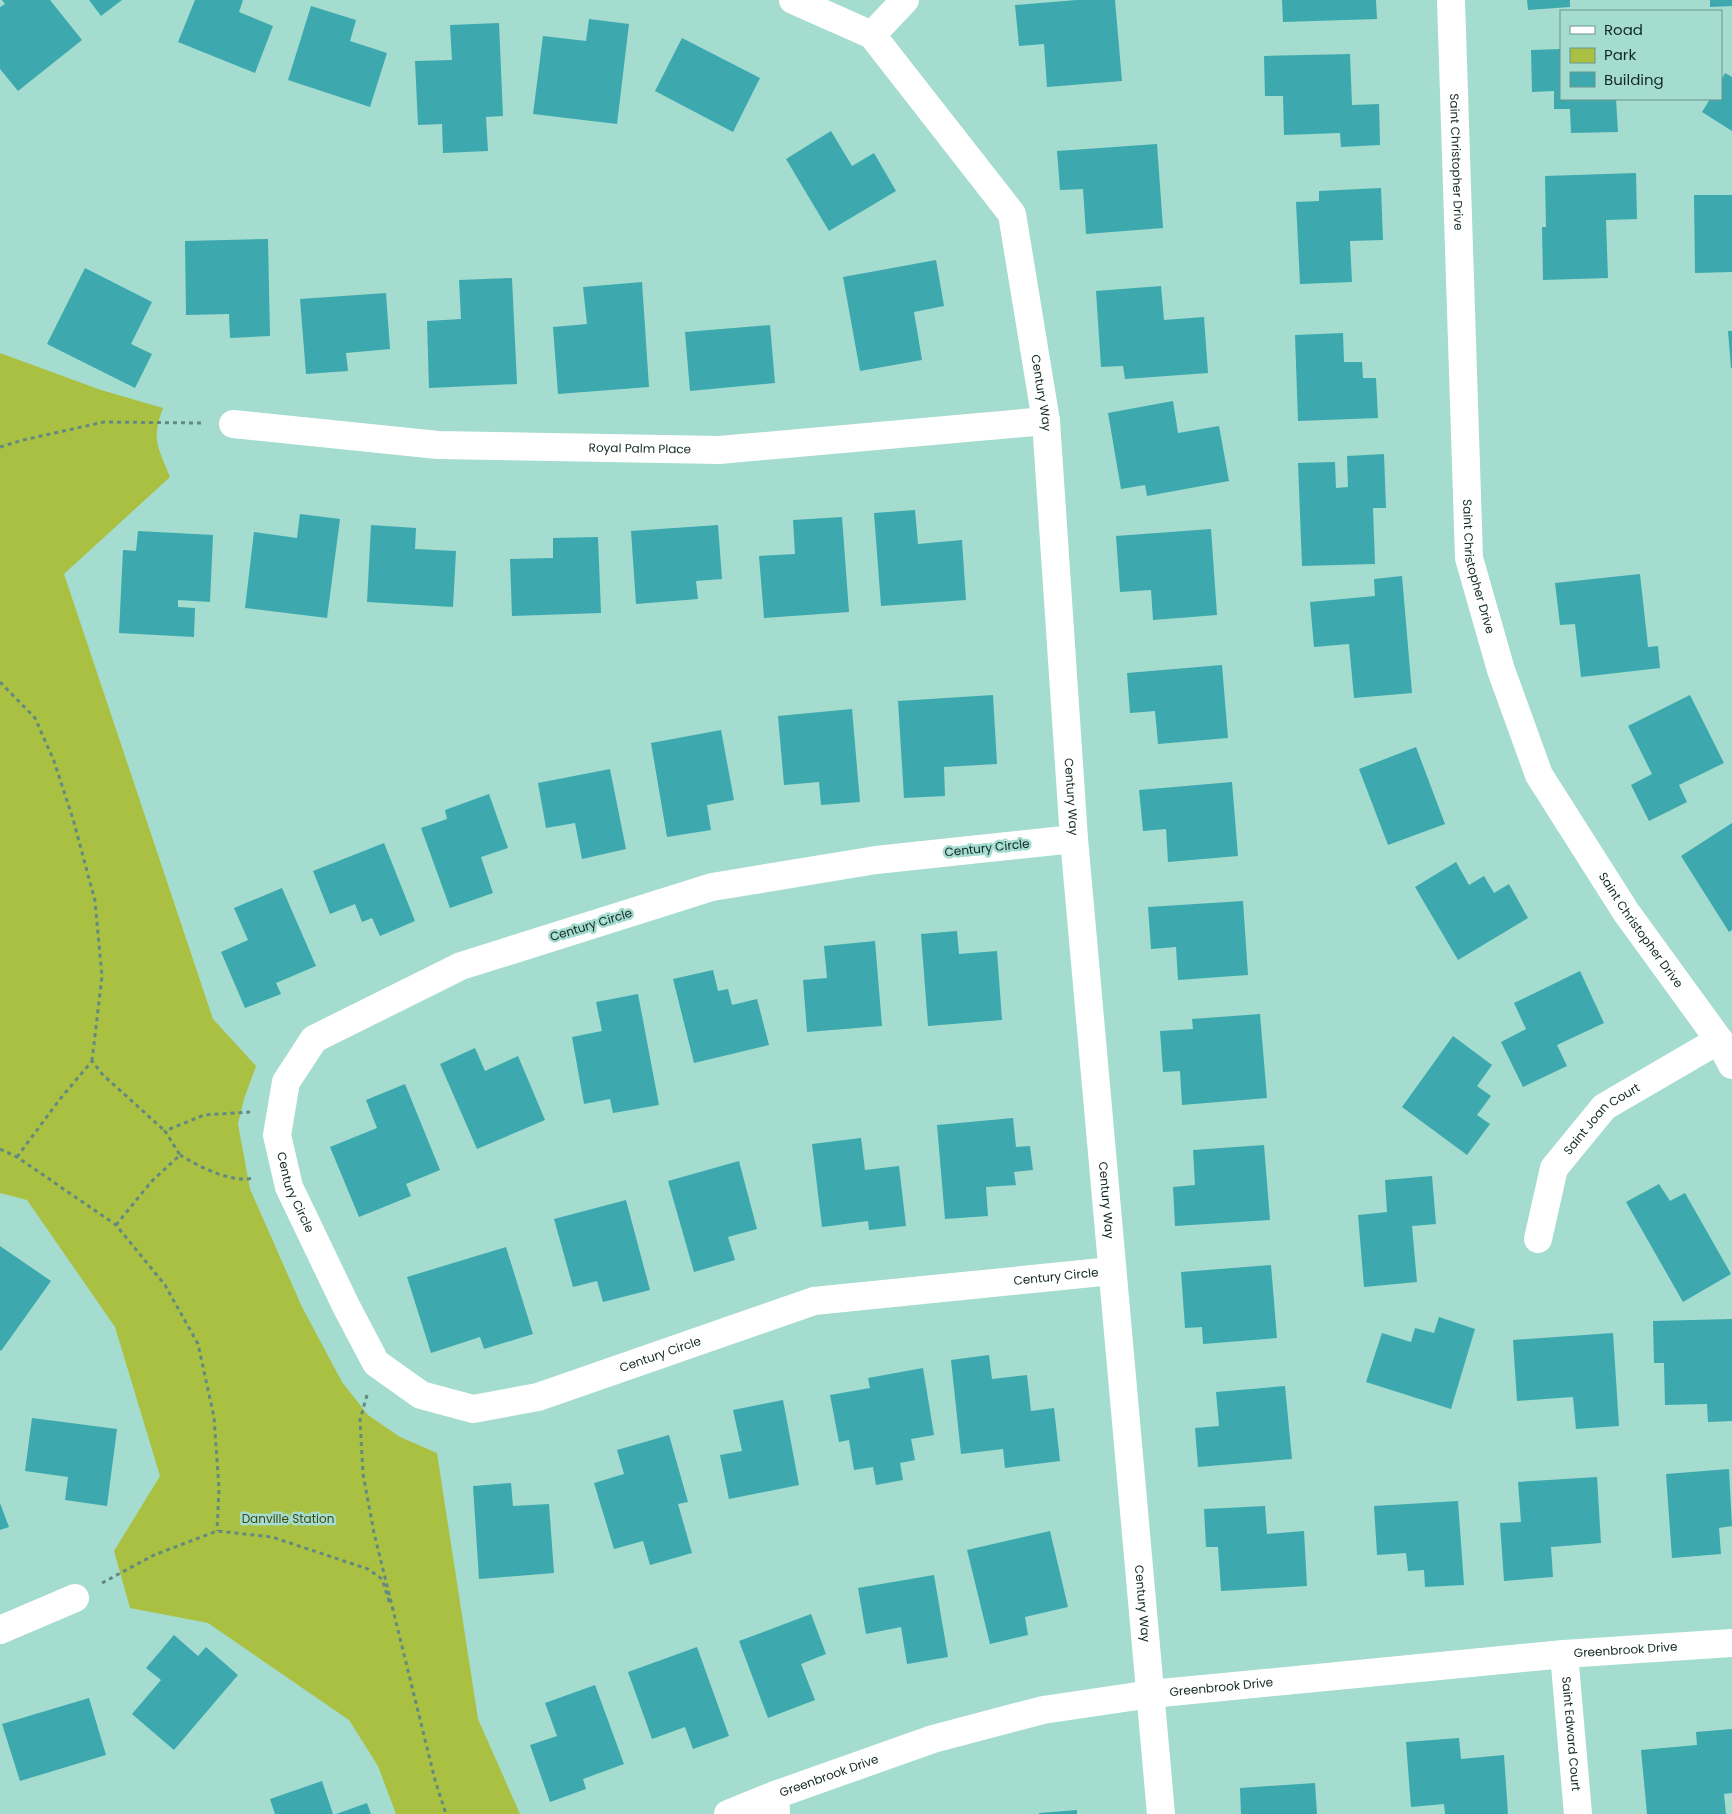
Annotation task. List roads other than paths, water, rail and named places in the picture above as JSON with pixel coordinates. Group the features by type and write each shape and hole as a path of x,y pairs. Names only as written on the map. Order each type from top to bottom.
{"street":[{"name":"Century Way","path":"793,0 872,35 1012,214 1046,421 1074,839 1161,1814"},
{"path":"872,35 905,0"},
{"name":"Saint Christopher Drive","path":"1451,0 1469,558 1501,670 1539,775 1626,912 1719,1040 1732,1065"},
{"name":"Royal Palm Place","path":"233,424 438,445 719,450 1046,421"},
{"name":"Century Circle","path":"1074,839 876,860 712,887 462,966 314,1039 286,1082 279,1116 278,1135 284,1171 342,1297 376,1363 421,1395 473,1409 538,1397 814,1301 1112,1271"},
{"name":"Saint Joan Court","path":"1538,1239 1554,1168 1604,1107 1719,1040"},
{"path":"0,1630 75,1598"},
{"name":"Greenbrook Drive","path":"728,1814 775,1805 933,1739 1043,1710 1151,1694 1564,1654 1732,1643"},
{"name":"Saint Edward Court","path":"1564,1654 1578,1814"}],"park label":[{"name":"Danville Station","path":"288,1519"}]}
